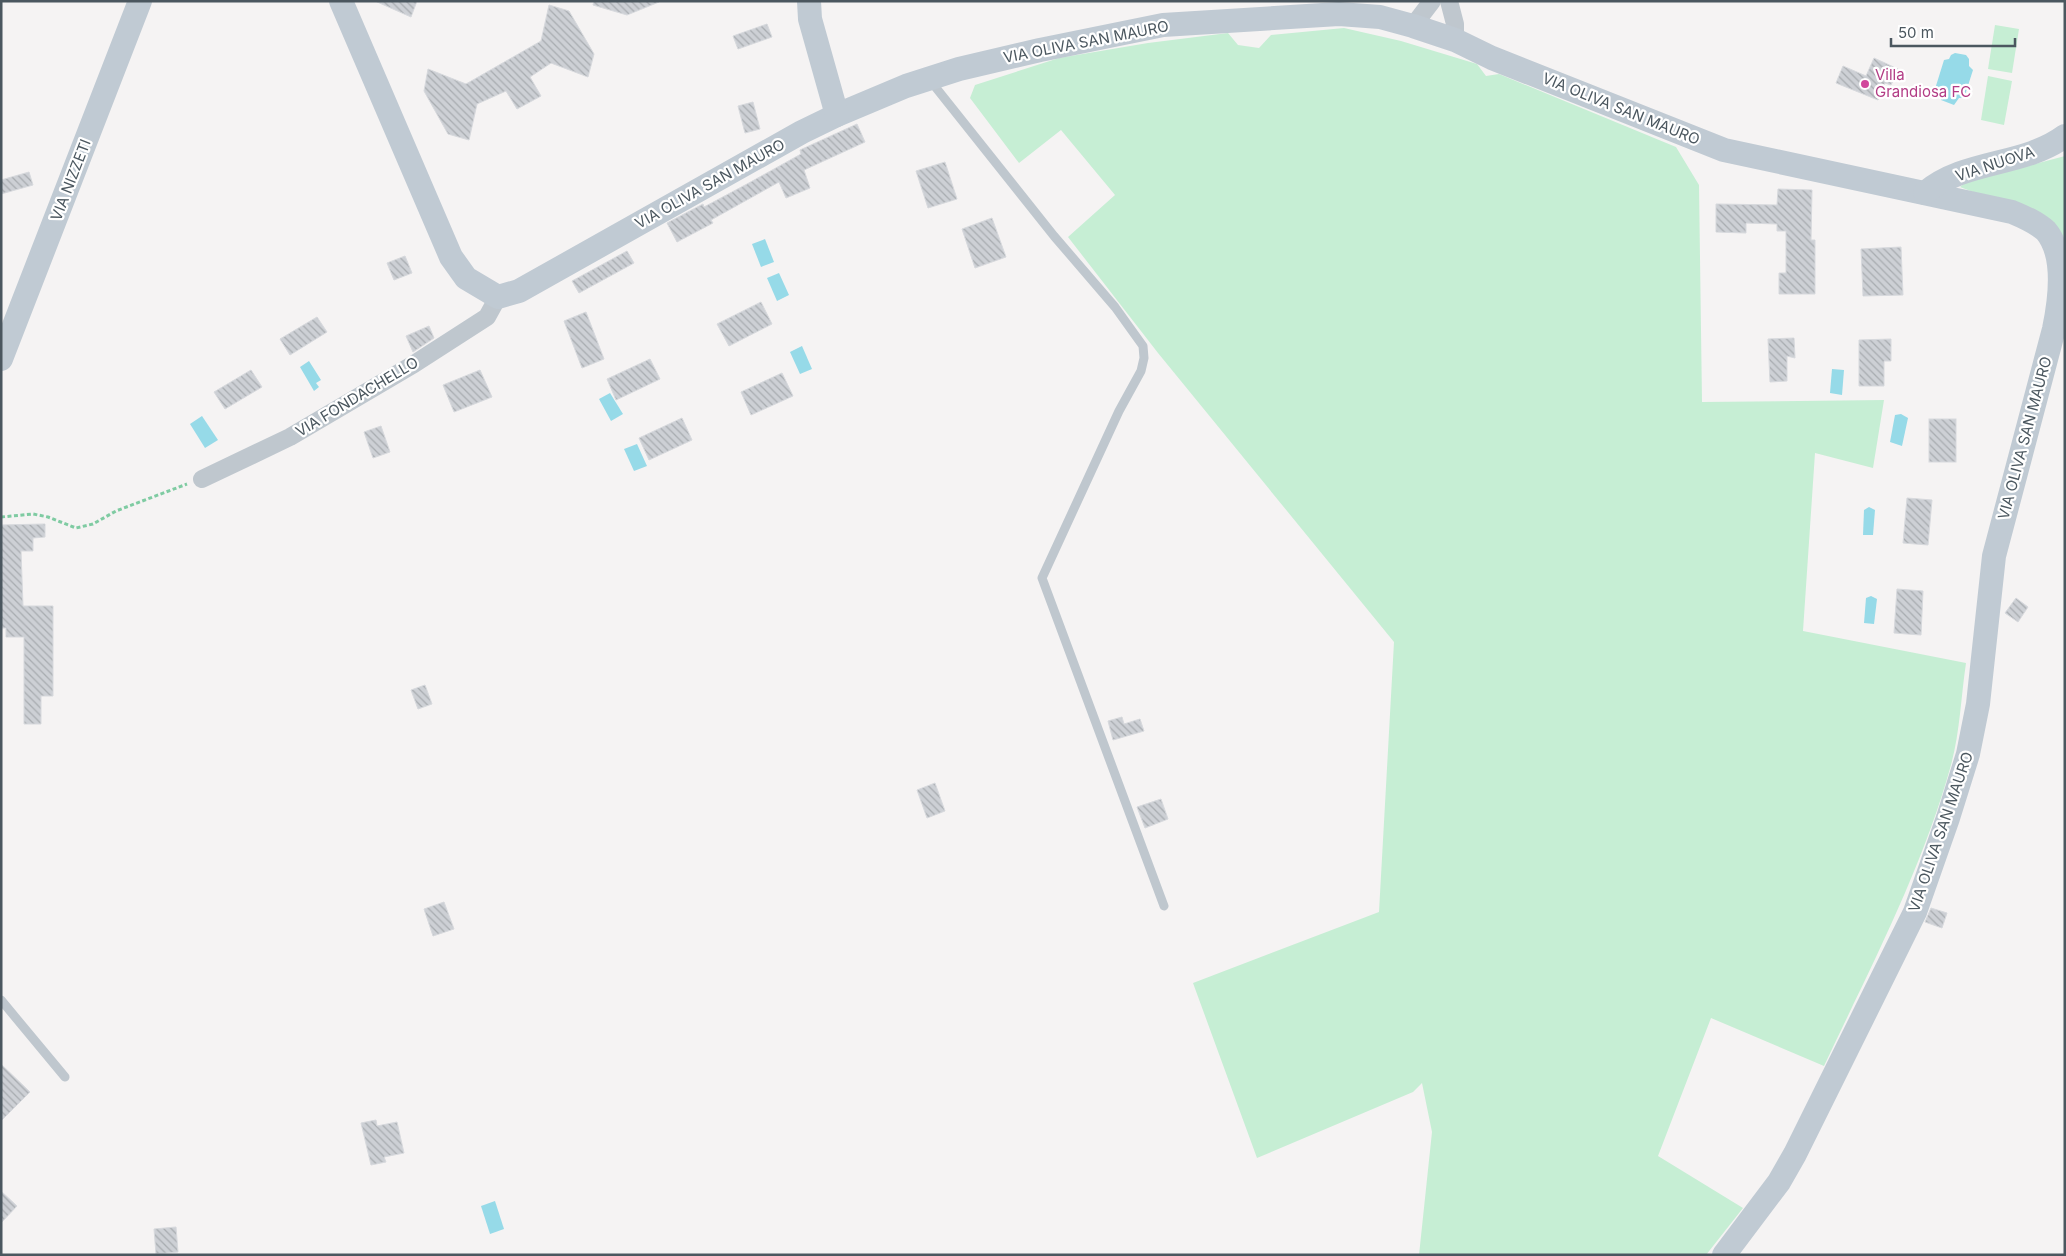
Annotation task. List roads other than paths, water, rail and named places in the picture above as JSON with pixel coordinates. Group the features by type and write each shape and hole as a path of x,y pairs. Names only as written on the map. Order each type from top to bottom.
{"street":[{"name":"VIA NIZZETI","path":"1,359 140,1"},
{"path":"341,1 452,257 466,278 484,291 498,297"},
{"path":"809,1 810,19 837,116"},
{"path":"1413,26 1432,1"},
{"path":"1449,1 1455,24 1455,40"},
{"name":"VIA OLIVA SAN MAURO","path":"498,297 519,291 794,137 906,86 1040,50 1163,25 1339,14 1380,17 1455,40 1492,58 1724,150 2012,212 2032,221 2047,232 2056,244 2060,259 2061,295 2054,329 1994,556 1978,704 1968,754 1948,818 1915,912 1795,1154 1779,1182 1724,1255"},
{"name":"VIA NUOVA","path":"1925,193 1936,184 1975,168 2029,155 2054,144 2065,136"},
{"name":"VIA FONDACHELLO","path":"202,479 290,437 414,364 487,317 498,297"}],"lane":[{"path":"929,79 1054,236 1115,307 1143,346 1144,358 1141,371 1119,411 1042,578 1164,906"},
{"path":"1,1000 65,1077"}],"water":[{"path":"1955,53 1966,55 1969,59 1969,66 1973,70 1964,98 1959,98 1954,105 1941,100 1940,92 1935,89 1944,60 1949,59"},
{"path":"765,239 774,262 761,267 752,244"},
{"path":"779,273 789,295 777,301 767,278"},
{"path":"802,346 812,369 800,374 790,352"},
{"path":"309,361 321,380 316,383 319,387 314,391 300,367"},
{"path":"1832,369 1844,370 1842,395 1830,393"},
{"path":"610,393 623,414 611,421 599,399"},
{"path":"1901,414 1908,418 1902,446 1890,442 1895,415"},
{"path":"202,416 218,440 205,448 190,424"},
{"path":"637,444 647,466 634,471 624,449"},
{"path":"1869,507 1875,510 1873,535 1863,535 1864,510"},
{"path":"1871,596 1877,599 1874,624 1864,623 1866,598"},
{"path":"495,1201 504,1229 490,1234 481,1206"}],"place":[{"name":"Villa Grandiosa FC","path":"1865,84"}]}
